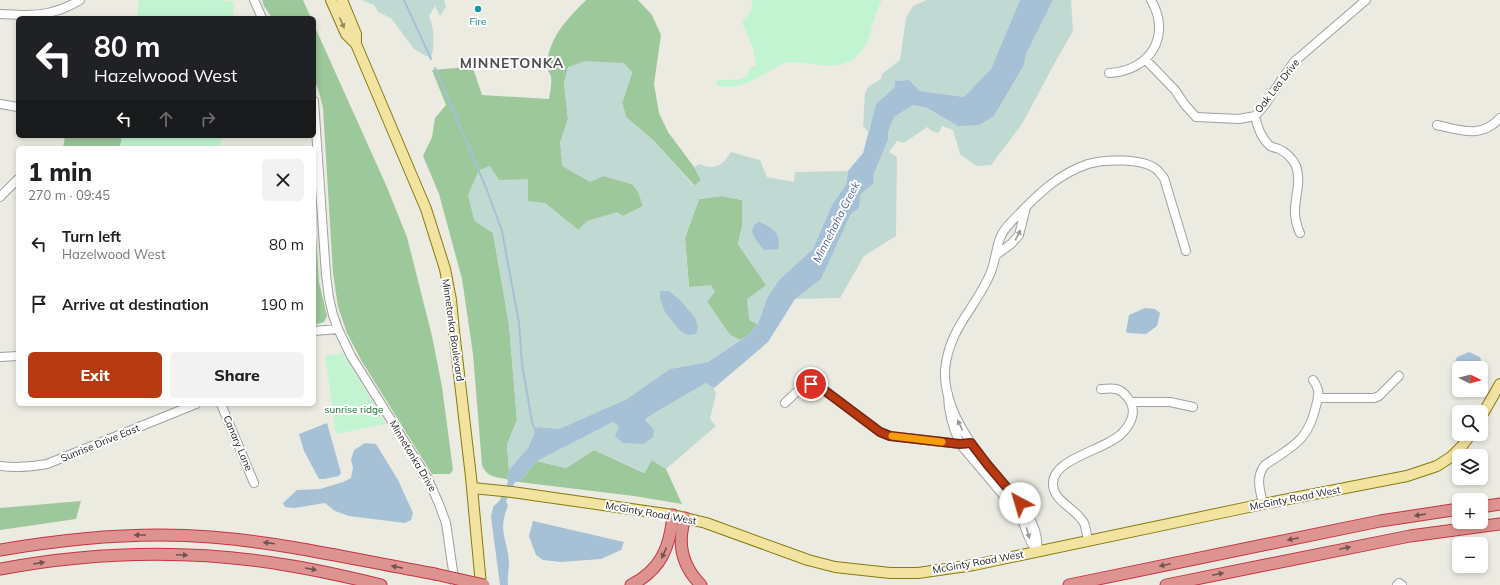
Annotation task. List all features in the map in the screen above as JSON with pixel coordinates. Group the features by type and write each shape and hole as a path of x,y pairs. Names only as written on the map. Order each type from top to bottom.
{"highway":[{"path":"1488,506 1500,504"},
{"path":"1069,585 1380,521 1452,510"},
{"path":"631,585 649,573 659,563 666,549 671,533 673,515"},
{"path":"685,518 681,538 682,548 687,568 701,585"},
{"path":"1166,585 1410,536 1500,524"},
{"path":"0,550 62,540 102,536 129,535 209,537 276,544 435,574 484,585"},
{"path":"0,569 90,557 135,554 180,554 291,565 381,585"}],"main road":[{"name":"Minnetonka Boulevard","path":"331,0 346,34 356,44 426,209 437,238 445,269 452,308 481,585"},
{"name":"Minnetonka Boulevard","path":"342,0 356,34 356,44"},
{"path":"1488,405 1500,384"},
{"name":"McGinty Road West","path":"472,488 527,494 673,515 732,532 808,560 835,567 890,573 918,573 974,565 1263,504 1352,488 1423,472 1437,466 1451,457 1466,441"}],"street":[{"path":"0,14 45,14 70,6 80,0"},
{"path":"254,0 261,16"},
{"path":"1109,73 1130,69 1146,59 1154,48 1158,38 1159,28 1158,17 1150,0"},
{"name":"Oak Lea Drive","path":"1146,59 1196,116 1238,119 1255,116 1266,103 1295,61 1366,0"},
{"path":"0,104 16,107"},
{"name":"Minnetonka Drive","path":"316,114 326,275 329,298 338,329 351,356 428,479 440,504 446,523 455,585"},
{"path":"1255,116 1258,129 1270,145 1283,151 1295,164 1298,181 1294,209 1300,233"},
{"path":"1437,125 1472,132 1489,128 1500,118"},
{"path":"1037,551 1038,544 1034,528 1025,510 971,443 961,427 945,383 945,369 952,342 962,320 985,284 992,270 998,242 1003,233 1038,194 1053,182 1082,166 1116,161 1146,164 1157,169 1164,178 1186,251"},
{"path":"0,197 16,181"},
{"path":"996,255 1011,244 1019,235 1027,206"},
{"path":"316,330 338,329"},
{"path":"0,357 16,356"},
{"path":"1318,398 1374,398 1379,396 1399,376"},
{"path":"1263,504 1259,482 1261,470 1265,465 1302,438 1313,420 1319,388 1313,380"},
{"path":"785,403 801,389 811,384 816,384 880,432 890,436 960,444 971,443"},
{"path":"1088,541 1084,524 1079,516 1059,497 1054,490 1052,482 1059,469 1070,461 1114,441 1126,429 1133,416 1131,402 1125,394 1118,389 1101,389"},
{"path":"948,394 948,407 954,431 960,444 1020,515 1026,526 1030,545 1037,551"},
{"path":"1131,402 1170,402 1193,407"},
{"name":"Sunrise Drive East","path":"0,466 19,468 47,464 191,406"},
{"name":"Canary Lane","path":"222,406 254,483"}],"green space":[{"path":"139,0 218,0 234,2 233,16 137,16"},
{"path":"262,0 303,0 310,16 271,16"},
{"path":"586,0 638,0 652,15 661,35 654,84 659,113 668,132 694,167 701,180 695,186 654,141 626,117 622,103 632,73 564,82 568,119 560,143 604,176 632,184 639,192 643,206 623,216 578,230 545,203 474,220 493,233 509,324 517,420 507,445 509,470 507,479 499,478 486,472 482,465 473,354 462,279 439,194 423,156 432,137 435,118 446,105 432,70 469,67 474,71 482,95 549,99 551,77 547,66 551,46 566,21"},
{"path":"753,0 882,0 876,14 869,39 862,51 853,59 845,63 828,66 802,62 785,63 744,84 730,87 717,85 716,82 719,80 734,80 743,78 749,72 750,67 756,66 753,48 742,21 750,14"},
{"path":"316,29 386,185 407,237 432,336 442,387 453,470 450,474 432,474 361,360 347,333 338,307 333,273 323,108 316,84"},
{"path":"65,138 122,138 120,146 63,146"},
{"path":"122,138 222,138 221,146 120,146"},
{"path":"722,196 742,200 742,227 738,244 766,285 749,320 758,324 748,335 740,340 730,335 707,302 689,287 685,238 699,199"},
{"path":"316,234 319,282 327,316 324,322 316,324"},
{"name":"sunrise ridge","path":"343,353 386,424 336,434 325,356"},
{"path":"594,450 644,473 652,460 666,469 682,504 634,496 519,482 537,461 566,468"},
{"path":"81,501 76,519 0,530 0,508"}],"shaded area":[{"path":"361,0 444,0 446,7 440,16 435,6 429,16 432,25 433,37 431,57 426,56 414,49 391,18 378,12 374,5"},
{"path":"927,0 1020,0 991,69 964,97 920,91 909,80 895,81 895,87 876,104 868,132 863,126 865,93 868,87 881,79 882,74 900,60 906,18 913,6"},
{"path":"1053,0 1071,0 1073,31 1022,124 991,165 976,166 960,154 953,130 942,126 939,133 932,131 927,127 904,143 897,141 889,152 897,157 896,236 864,256 840,298 795,299 821,279 851,214 859,208 861,194 874,183 873,176 888,140 888,132 894,117 913,105 927,108 958,126 994,116 1024,65 1026,54"},
{"path":"585,61 624,63 632,72 622,103 626,117 654,141 694,186 701,180 694,167 700,164 710,167 718,166 731,152 760,160 767,177 794,182 795,172 848,171 846,185 832,205 813,249 779,280 767,298 758,324 749,320 747,299 766,285 738,244 742,227 742,200 722,196 699,199 685,238 689,287 711,285 715,292 707,302 730,335 740,340 708,362 670,369 627,399 559,429 537,427 528,448 509,470 507,445 517,420 509,324 493,233 474,220 468,195 479,170 490,166 499,180 528,179 528,201 545,203 578,230 587,221 617,212 623,216 643,206 638,192 632,184 604,176 590,182 562,166 560,143 568,119 564,82 568,67"},
{"path":"706,383 714,388 716,394 710,419 716,426 666,469 652,460 644,473 594,450 566,468 537,461 613,422 619,427 654,431 645,421 656,412"}],"water":[{"name":"Minnehaha Creek","path":"1020,0 1053,0 1026,54 1024,65 994,116 979,125 958,126 927,108 913,105 894,117 888,132 888,140 873,176 874,183 861,194 859,208 851,214 821,279 795,299 768,342 714,388 706,383 645,420 654,430 653,437 644,444 623,443 615,436 619,427 613,422 537,461 519,482 515,482 506,501 508,506 503,522 509,563 508,585 500,585 491,517 493,507 500,500 508,482 507,479 509,470 528,448 537,427 559,429 627,399 670,369 708,362 748,335 758,324 767,298 779,280 813,249 832,205 846,185 848,171 863,153 876,104 895,87 895,81 909,80 920,91 964,97 991,69"},
{"path":"759,222 769,226 775,232 779,243 778,249 764,250 756,240 752,232 754,225"},
{"path":"660,291 669,291 681,301 695,318 698,327 696,334 688,335 680,331 665,312 660,299"},
{"path":"1145,308 1155,309 1160,313 1157,326 1146,334 1126,332 1129,315"},
{"path":"1469,352 1480,357 1481,361 1456,361 1457,357"},
{"path":"327,423 341,473 339,476 319,479 304,451 299,434"},
{"path":"365,443 376,444 398,480 413,513 411,520 405,523 349,516 335,511 325,503 294,508 285,507 283,503 297,490 320,489 351,478 353,468 351,460 354,450"},
{"path":"533,521 624,542 621,550 601,559 561,562 543,560 536,555 529,536"}],"waterway":[{"path":"404,0 431,59"},
{"path":"435,68 487,190 502,231 519,323 522,364 532,422 536,432"}],"slow traffic":[{"path":"892,436 942,442"}],"place":[{"name":"Fire","path":"478,9"}],"district":[{"name":"MINNETONKA","path":"512,63"}],"route":[{"path":"811,384 816,384 872,428 884,434 890,436 960,444 971,443 1020,503"}]}
